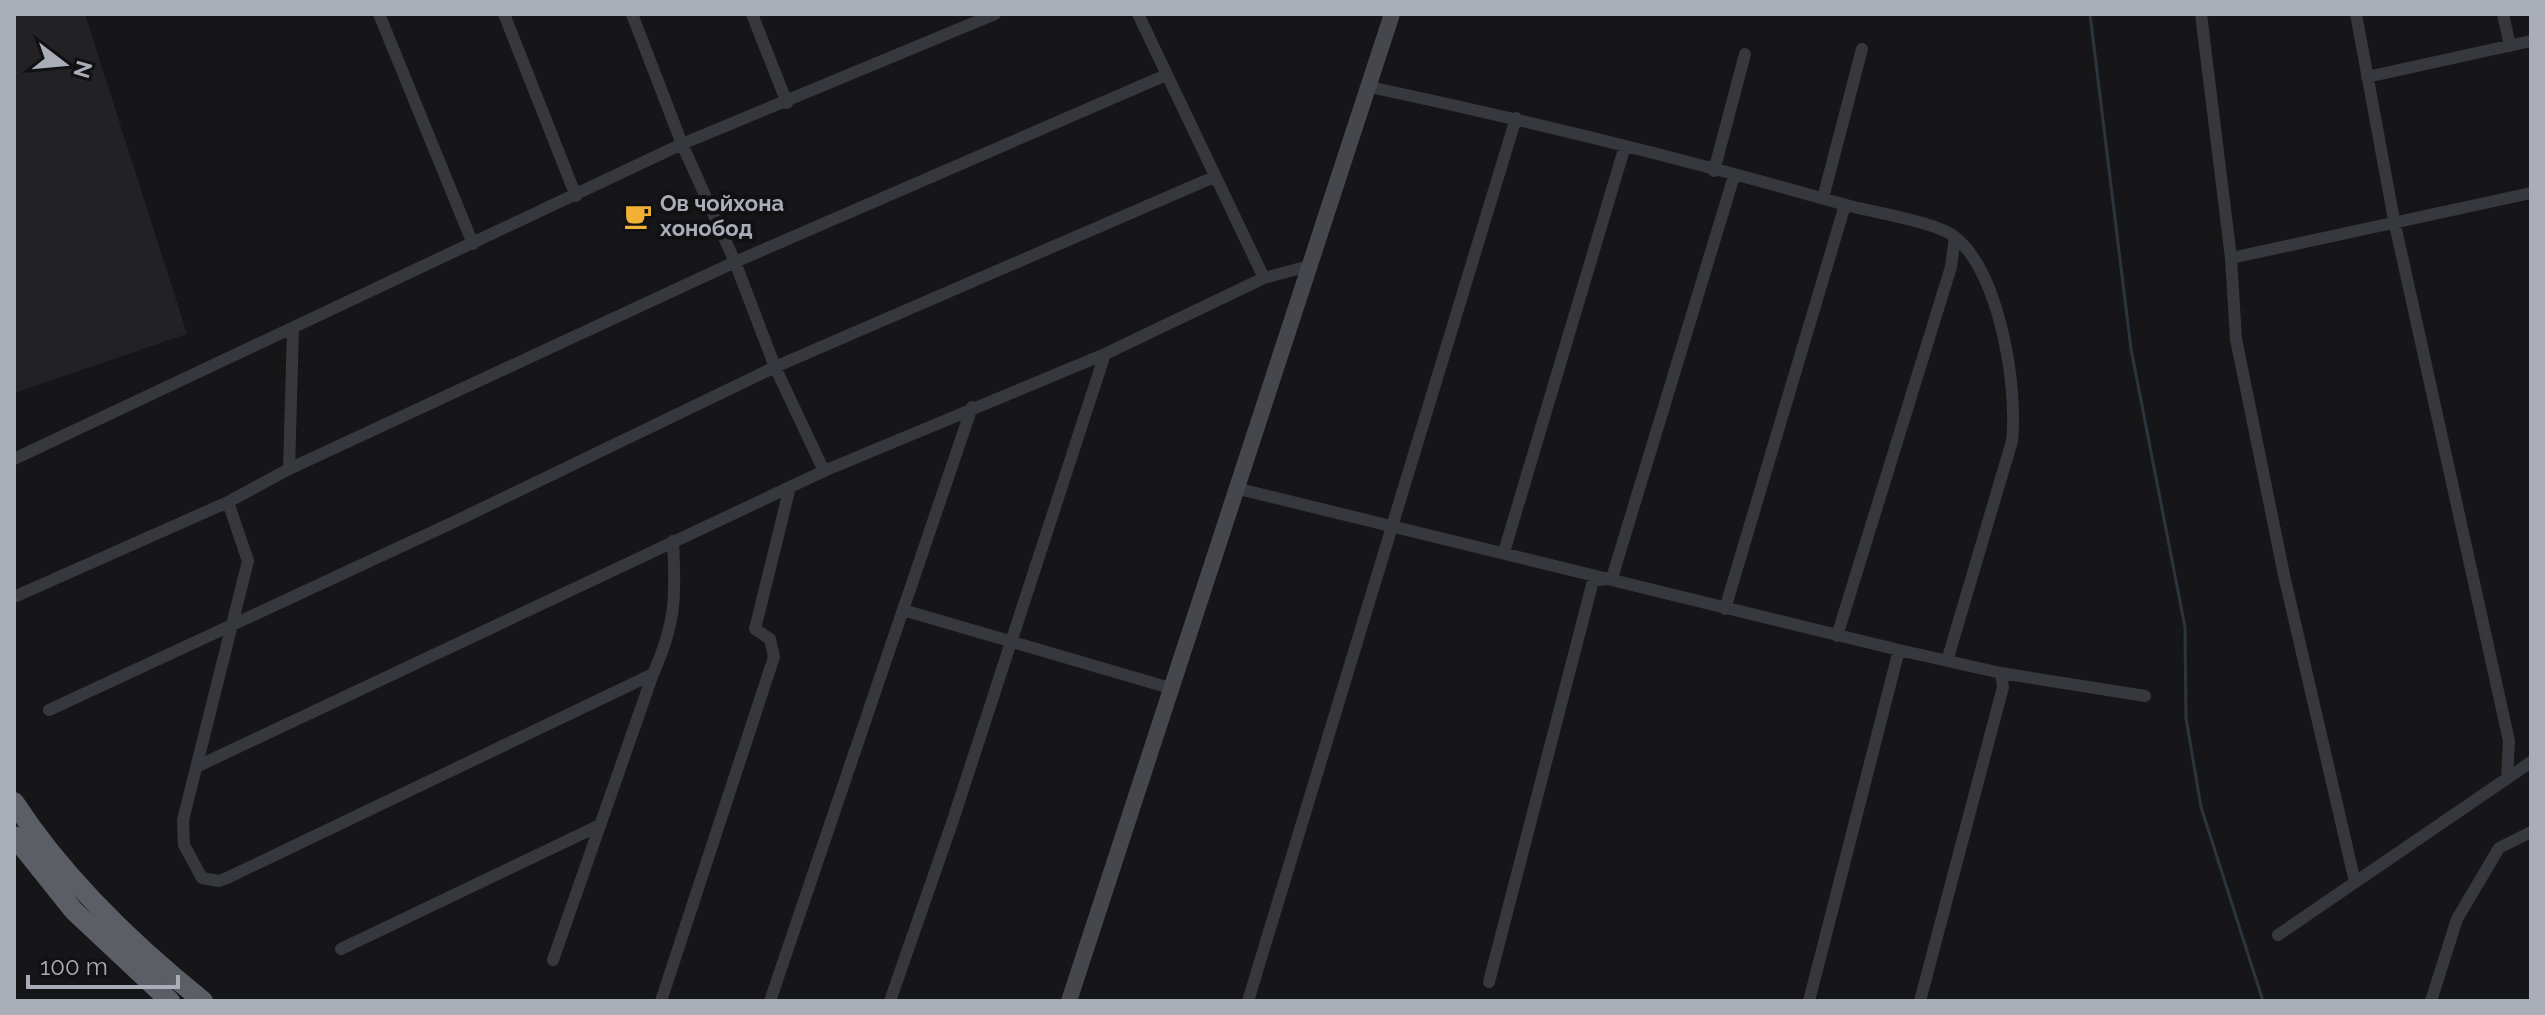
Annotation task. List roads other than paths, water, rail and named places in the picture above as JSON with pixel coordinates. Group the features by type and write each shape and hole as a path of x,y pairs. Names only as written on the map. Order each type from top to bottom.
{"highway":[{"path":"14,802 34,833 95,904 166,971 203,1001"},
{"path":"14,836 74,911 170,1001"}],"main road":[{"path":"1069,1001 1392,14"}],"street":[{"path":"379,14 473,244"},
{"path":"504,14 576,196"},
{"path":"632,14 682,144 735,262 775,367 824,471"},
{"path":"752,14 787,103"},
{"path":"14,459 682,144 787,103 995,14"},
{"path":"1138,14 1264,278"},
{"path":"2201,14 2231,258 2236,339 2284,575 2355,882"},
{"path":"2356,14 2394,220 2509,741 2507,777"},
{"path":"2503,14 2510,46"},
{"path":"2367,77 2531,41"},
{"path":"1823,198 1862,49"},
{"path":"1714,171 1745,54"},
{"path":"14,597 228,502 289,469 735,262 1166,75"},
{"path":"1370,87 1516,118 1823,198 1955,237 1965,247 1987,287 2006,339 2015,413 2012,441 1947,661"},
{"path":"1248,1001 1516,118"},
{"path":"1504,552 1625,146"},
{"path":"1612,578 1734,176"},
{"path":"49,710 232,622 470,515 775,367 1214,177"},
{"path":"2231,258 2394,220 2531,193"},
{"path":"1725,609 1845,205"},
{"path":"1837,636 1951,267 1955,237"},
{"path":"196,767 824,471 1105,354 1264,278 1309,266"},
{"path":"289,469 293,329"},
{"path":"890,1001 1105,354"},
{"path":"770,1001 972,407"},
{"path":"661,1001 774,657 770,639 755,629 790,487"},
{"path":"1235,488 1612,578 1837,636 2001,673 2145,696"},
{"path":"228,502 248,561 183,820 184,845 202,878 219,881 653,674"},
{"path":"553,960 666,643 676,604 673,541"},
{"path":"1489,982 1593,581 1612,578"},
{"path":"903,610 1170,688"},
{"path":"1809,1001 1899,650"},
{"path":"1920,1001 2003,687 2001,673"},
{"path":"2278,935 2531,762"},
{"path":"341,949 600,825"},
{"path":"2431,1001 2457,919 2499,848 2531,832"}],"waterway":[{"path":"2090,14 2131,349 2185,627 2186,718 2201,807 2263,1001"}],"place":[{"name":"Ов чойхона хонобод","path":"638,216"}]}
